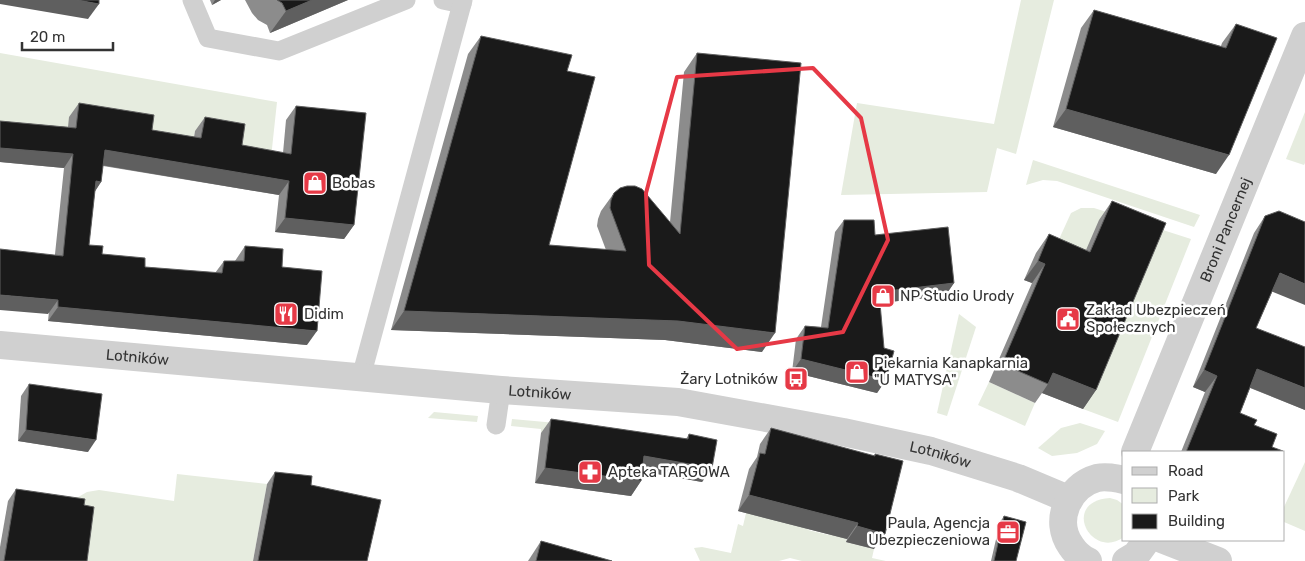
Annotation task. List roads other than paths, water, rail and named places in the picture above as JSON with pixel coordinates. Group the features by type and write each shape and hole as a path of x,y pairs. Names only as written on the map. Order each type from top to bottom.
{"street":[{"name":"Broni Pancernej","path":"1135,451 1305,36"},
{"name":"Lotników","path":"0,344 501,390 678,402 843,432 932,451 1018,478 1068,499"},
{"path":"1086,561 1075,552 1067,541 1063,527 1063,513 1068,499 1076,489 1086,482 1098,478 1122,479"},
{"path":"1126,561 1136,555 1146,541"},
{"path":"1167,541 1218,561"}],"lane":[{"path":"192,0 208,38 279,51 406,0"},
{"path":"360,377 463,2 443,0"},
{"path":"496,425 501,390"}],"place":[{"name":"Bobas","path":"315,183"},
{"name":"NP Studio Urody","path":"883,296"},
{"name":"Didim","path":"286,314"},
{"name":"Zakład Ubezpieczeń Społecznych","path":"1068,319"},
{"name":"Piekarnia Kanapkarnia \"U MATYSA\"","path":"857,372"},
{"name":"Żary Lotników","path":"796,379"},
{"name":"Apteka TARGOWA","path":"590,472"},
{"name":"Paula, Agencja Ubezpieczeniowa","path":"1008,532"}]}
